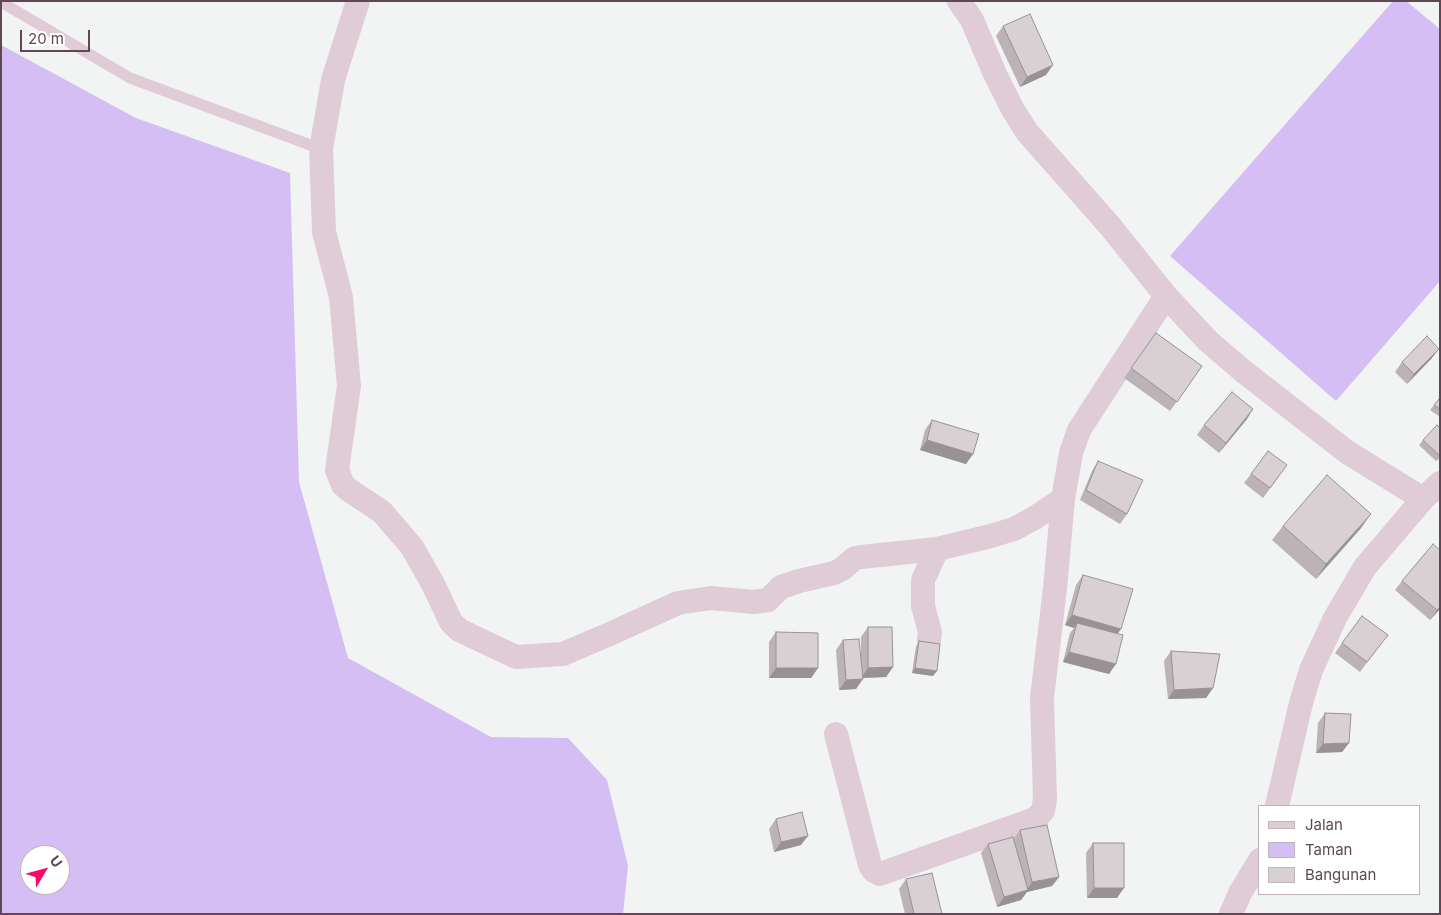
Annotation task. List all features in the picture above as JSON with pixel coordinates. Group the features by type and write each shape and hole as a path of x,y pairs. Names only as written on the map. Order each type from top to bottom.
{"street":[{"path":"358,1 333,80 321,149 324,232 341,297 350,386 337,470 343,484 382,512 412,547 433,584 451,622 459,630 516,658 563,654 678,603 711,598 754,602 768,600 781,587 800,580 834,573 855,558 896,552 937,550 987,538 1014,529 1063,499"},
{"path":"959,1 972,20 995,74 1012,108 1027,132 1110,226 1166,296 1208,340 1243,372 1346,452 1423,499"},
{"path":"836,734 870,865 874,871 880,874 1035,819 1043,811 1045,799 1042,698 1063,499 1071,454 1079,430 1166,296"},
{"path":"1277,805 1301,703 1311,670 1335,618 1365,567 1423,499 1440,483"},
{"path":"929,640 930,632 924,606 923,580 937,550"},
{"path":"1231,914 1240,893 1258,863"}],"lane":[{"path":"1,2 130,78 321,149"}],"green space":[{"path":"1393,1 1406,1 1440,29 1440,281 1336,401 1170,256"},
{"path":"1,45 136,118 290,173 299,482 348,658 491,737 568,738 607,780 628,866 623,914 1,914"}],"building":[{"path":"1030,14 1053,65 1027,77 1003,26"},
{"path":"1156,333 1202,366 1177,402 1131,368"},
{"path":"1427,336 1439,349 1414,374 1402,362"},
{"path":"1232,392 1253,409 1226,443 1204,425"},
{"path":"1440,399 1440,409 1434,405"},
{"path":"932,420 979,434 973,454 927,440"},
{"path":"1437,425 1440,428 1440,456 1423,440"},
{"path":"1268,451 1287,465 1270,488 1251,474"},
{"path":"1098,461 1143,480 1127,514 1086,490"},
{"path":"1327,475 1371,514 1326,564 1283,526"},
{"path":"1433,544 1440,550 1440,607 1437,610 1402,581"},
{"path":"1083,575 1133,589 1121,629 1072,615"},
{"path":"1362,616 1388,635 1367,662 1342,643"},
{"path":"1077,623 1123,635 1116,664 1069,652"},
{"path":"868,627 892,627 893,667 868,668"},
{"path":"776,632 818,633 818,668 776,668"},
{"path":"859,639 863,679 846,680 843,640"},
{"path":"919,641 940,644 937,671 915,668"},
{"path":"1171,651 1220,654 1213,688 1174,690"},
{"path":"1325,713 1351,714 1349,743 1323,744"},
{"path":"802,812 808,836 781,842 776,819"},
{"path":"1047,825 1059,877 1032,882 1020,830"},
{"path":"1013,837 1028,890 1004,897 988,844"},
{"path":"1093,843 1124,843 1124,888 1094,888"},
{"path":"932,873 942,914 914,914 906,879"}]}
